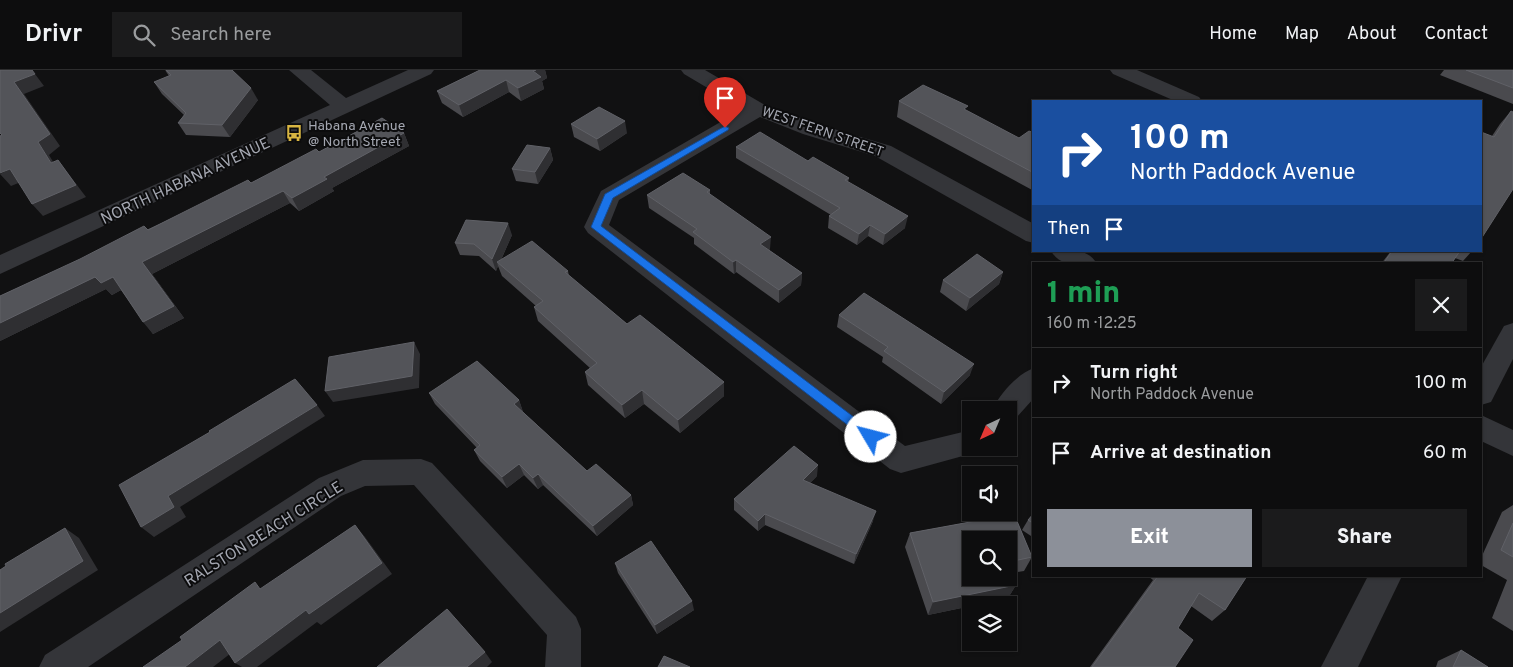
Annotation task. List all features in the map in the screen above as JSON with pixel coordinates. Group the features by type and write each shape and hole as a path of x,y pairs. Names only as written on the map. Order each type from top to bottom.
{"street":[{"path":"299,70 344,107"},
{"name":"NORTH HABANA AVENUE","path":"0,265 424,70"},
{"name":"WEST FERN STREET","path":"690,70 758,109 810,130 882,151 1032,234"},
{"path":"1120,70 1190,100"},
{"path":"758,109 609,196 596,227 902,460 962,444"},
{"path":"1065,252 1082,262"},
{"path":"1482,392 1513,333"},
{"path":"1014,401 1032,381"},
{"path":"1482,428 1513,444"},
{"name":"RALSTON BEACH CIRCLE","path":"57,667 330,487 363,473 421,472 564,629 563,667"},
{"path":"1339,667 1385,577"}],"building":[{"path":"0,70 32,70 35,74 14,82 50,134 38,142 51,163 58,160 76,185 32,204 10,169 0,173 0,136 2,135 0,133"},
{"path":"166,70 232,70 251,88 222,125 178,123 186,113 154,82 171,75"},
{"path":"480,70 536,70 533,71 541,77 518,88 506,80 459,105 437,91"},
{"path":"1466,70 1513,70 1513,88"},
{"path":"923,85 968,106 964,109 1019,138 1029,131 1032,132 1032,172 899,101"},
{"path":"599,107 625,121 597,139 571,124"},
{"path":"1511,111 1513,112 1513,189 1482,237 1482,132 1494,137"},
{"path":"382,118 404,133 324,177 327,179 292,198 283,191 142,262 174,306 143,322 113,277 101,283 95,277 0,323 0,296 80,259 144,226 148,230 248,180 251,183 316,149 319,152"},
{"path":"760,132 808,161 813,157 849,178 845,180 908,216 885,234 870,225 859,234 829,216 840,208 736,147"},
{"path":"527,145 550,148 535,172 512,169"},
{"path":"683,173 710,190 707,192 771,237 760,244 802,273 779,290 736,260 733,262 693,232 697,229 647,195"},
{"path":"466,220 508,223 492,259 474,244 455,243"},
{"path":"532,241 568,271 565,272 627,324 640,315 724,382 678,420 642,390 622,405 585,372 597,363 534,307 543,301 497,262"},
{"path":"1391,252 1459,252 1452,262 1384,262"},
{"path":"977,254 1003,272 970,298 943,280"},
{"path":"864,293 974,364 944,392 884,351 888,347 839,315"},
{"path":"414,342 412,376 325,391 329,357"},
{"path":"477,361 519,400 514,404 587,471 596,464 631,495 593,526 538,474 533,478 519,464 502,477 474,450 480,445 429,393"},
{"path":"295,379 317,405 168,496 174,507 141,527 119,485 210,432"},
{"path":"794,446 818,465 803,480 876,511 856,554 765,514 758,521 734,499"},
{"path":"976,521 1017,521 1032,557 1017,560 1017,531 962,531 962,586 1011,586 933,602 910,533"},
{"path":"1513,523 1513,557 1501,550"},
{"path":"355,525 382,563 309,614 306,610 235,663 220,640 185,667 143,667 182,640 180,637 255,582 260,589"},
{"path":"65,528 83,561 0,613 0,570 6,566 5,564"},
{"path":"651,541 692,601 655,625 615,563"},
{"path":"1157,577 1246,577 1225,610 1199,593 1178,628 1193,640 1175,667 1092,667"},
{"path":"447,609 485,652 467,667 377,667"},
{"path":"1461,650 1488,667 1453,667"},
{"path":"664,656 690,667 658,667"}],"place":[{"name":"Habana Avenue @ North Street","path":"294,133"}],"route":[{"path":"725,128 609,196 596,227 871,437"}]}
